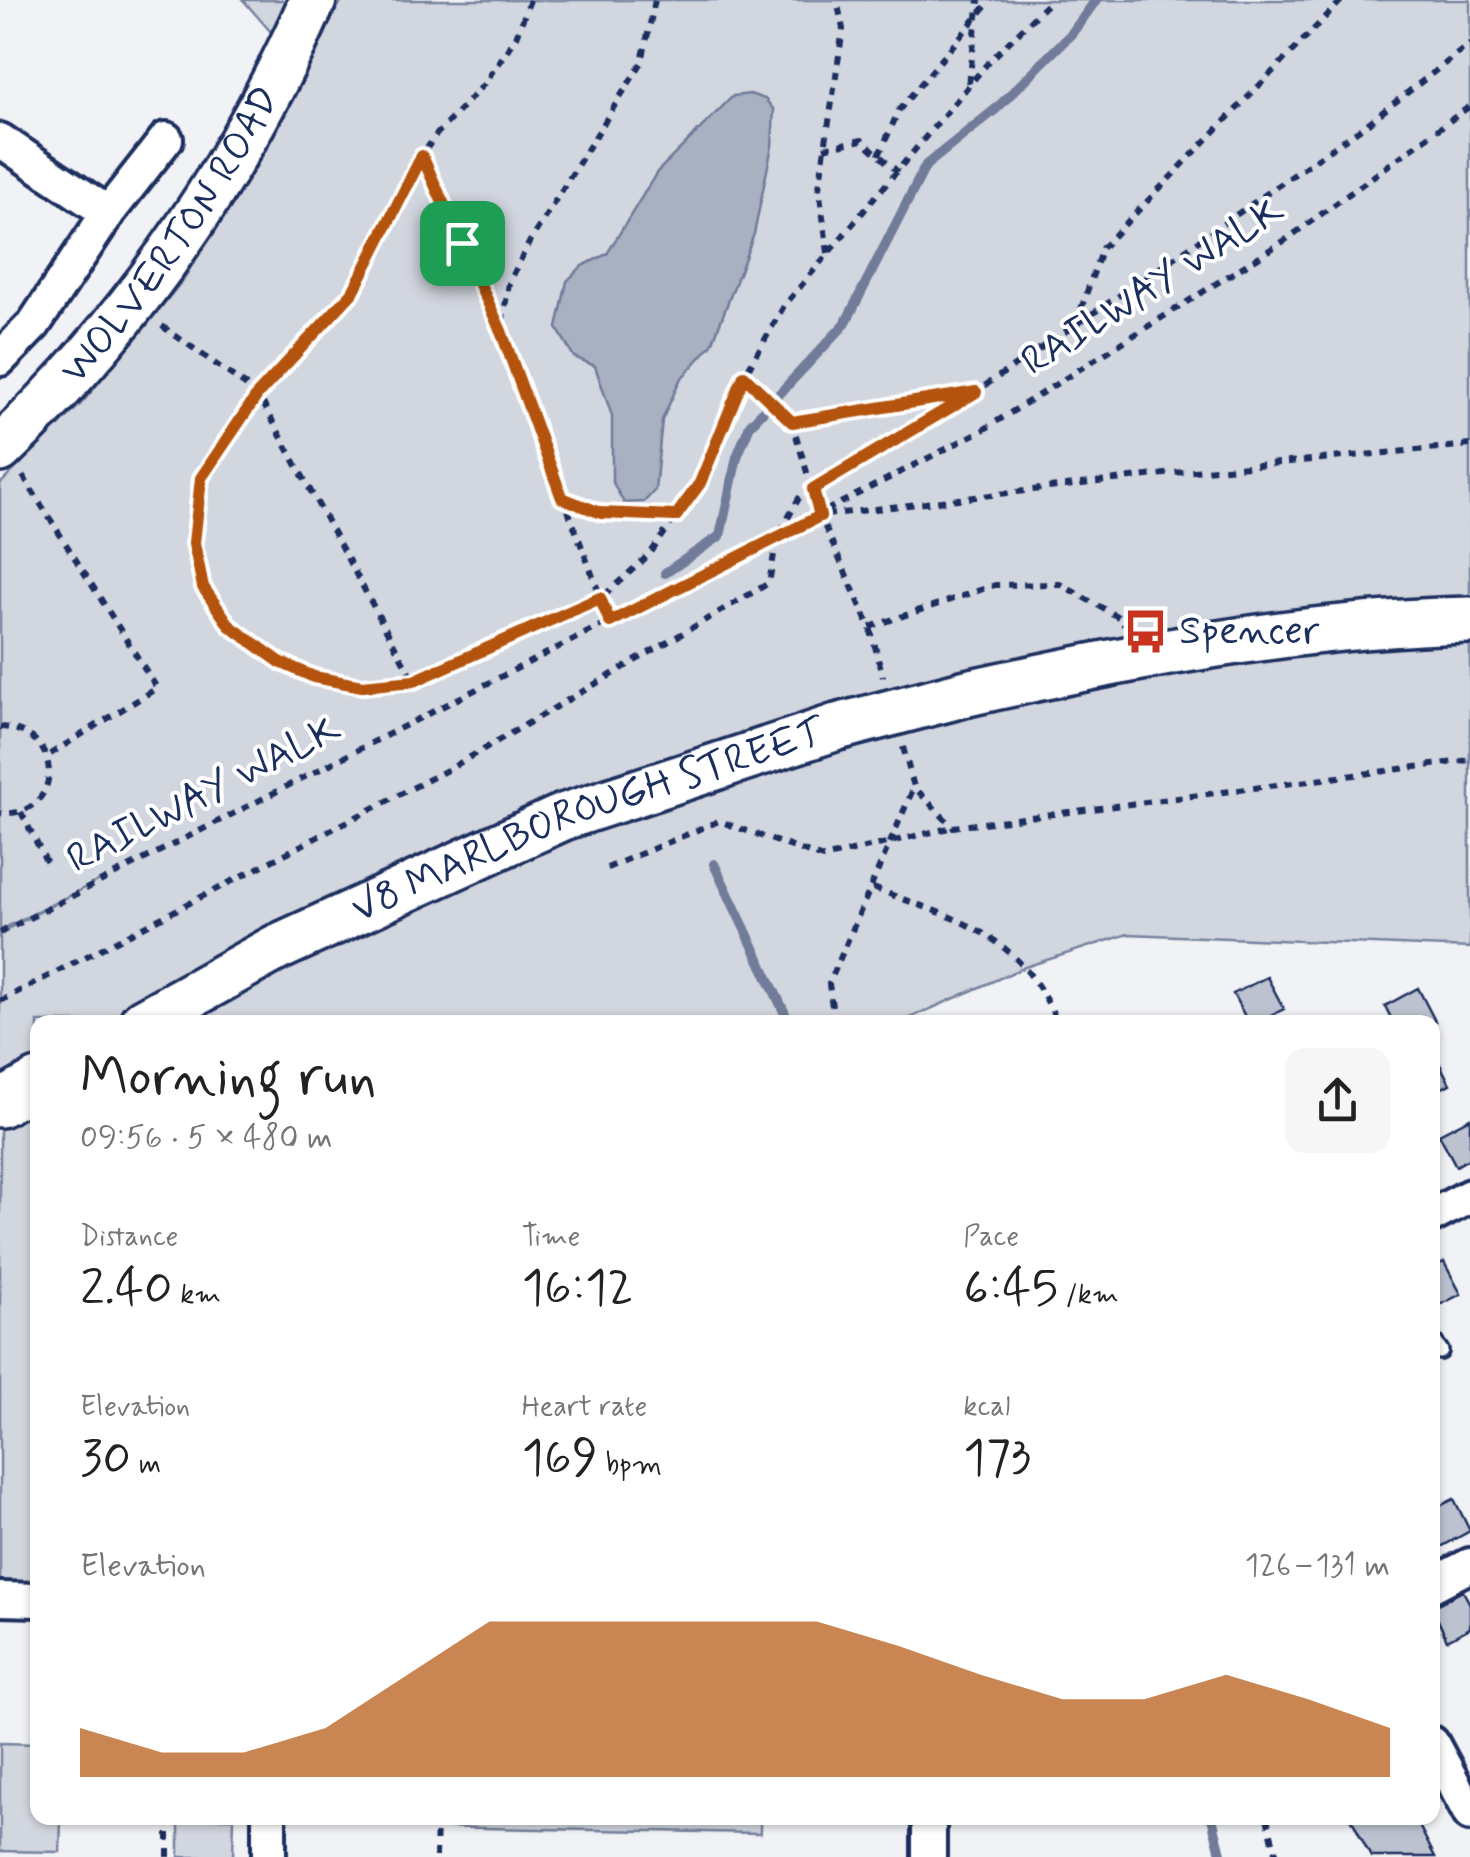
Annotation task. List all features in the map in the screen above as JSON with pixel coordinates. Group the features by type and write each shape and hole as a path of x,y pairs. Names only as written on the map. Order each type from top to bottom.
{"street":[{"name":"WOLVERTON ROAD","path":"2,447 75,374 208,204 290,54 313,0"},
{"path":"0,359 34,324 108,213 166,139"},
{"path":"0,140 108,213"},
{"name":"V8 MARLBOROUGH STREET","path":"156,1015 276,948 562,818 837,727 1138,654 1390,622 1470,620"},
{"path":"0,1104 30,1087"},
{"path":"1440,1212 1470,1196"},
{"path":"1440,1581 1470,1565"},
{"path":"0,1599 30,1600"},
{"path":"1440,1755 1466,1794"},
{"path":"269,1857 270,1825"},
{"path":"929,1825 929,1857"}],"path":[{"path":"530,0 516,37 484,84 422,156 353,292 258,394 201,478 194,543 203,587 230,626 280,662 314,677 362,686 414,681 600,598 650,554 700,483 744,376 784,306 969,86 1051,0"},
{"path":"501,331 509,283 516,269 642,62 654,0"},
{"path":"828,254 819,188 843,29 836,0"},
{"path":"969,86 979,0"},
{"path":"879,155 899,110 991,0"},
{"path":"1076,325 1102,248 1342,0"},
{"path":"0,1002 450,768 769,583 777,538 798,498 976,392 1076,325 1367,124 1470,44"},
{"name":"RAILWAY WALK","path":"0,932 983,430 1270,250 1470,106"},
{"path":"824,148 862,140 898,172"},
{"path":"422,156 501,331 610,622"},
{"path":"132,304 258,394 414,681"},
{"path":"744,376 792,422 820,516 870,626 888,694"},
{"path":"792,422 976,392"},
{"path":"820,516 1173,473 1470,445"},
{"path":"2,447 157,688 47,756"},
{"path":"562,498 601,513 676,516"},
{"path":"870,626 996,585 1060,584 1120,618 1138,654"},
{"path":"0,727 28,734 47,756 48,782 42,795 21,812 0,814"},
{"path":"902,744 914,787 953,826"},
{"path":"607,868 719,821 824,858 953,826 1470,760"},
{"path":"833,1015 830,984 914,787"},
{"path":"21,812 49,867"},
{"path":"874,888 959,921 1007,946 1042,986 1054,1015"},
{"path":"168,1825 168,1857"},
{"path":"436,1857 437,1825"},
{"path":"1269,1825 1277,1857"}],"shaded area":[{"path":"313,0 290,54 244,1"},
{"path":"342,0 1470,0 1470,948 1128,934 1025,967 917,1015 30,1015 30,1600 0,1599 0,933 100,880 0,930 0,484 82,403 184,279"},
{"path":"0,1743 30,1744 30,1825 61,1825 60,1852 0,1851"},
{"path":"179,1825 234,1825 233,1857 179,1857"},
{"path":"760,1825 760,1833 431,1827"}],"water":[{"path":"750,94 765,99 774,110 772,146 754,234 712,344 680,380 662,420 655,490 644,502 624,503 612,481 612,416 595,366 574,357 557,328 567,281 582,266 607,254 657,172 733,96"}],"building":[{"path":"1267,977 1284,1009 1272,1015 1244,1015 1233,994"},
{"path":"1418,988 1432,1015 1390,1015 1385,1006"},
{"path":"1440,1065 1450,1084 1440,1089"},
{"path":"1470,1118 1470,1158 1456,1166 1440,1133"},
{"path":"1444,1262 1461,1294 1440,1305 1440,1264"},
{"path":"1454,1499 1470,1531 1440,1547 1440,1506"},
{"path":"1463,1591 1470,1604 1470,1628 1447,1640 1440,1625 1440,1603"},
{"path":"1355,1825 1419,1825 1435,1857 1371,1857"}],"waterway":[{"path":"665,573 720,536 737,457 750,425 845,324 926,165 996,109 1072,33 1096,0"},
{"path":"714,864 786,1015"},
{"path":"1214,1825 1222,1857"}],"place":[{"name":"Spencer","path":"1146,632"}],"route":[{"path":"422,156 462,243 501,331 562,498 601,513 676,516 700,483 744,376 792,422 976,392 813,489 820,516 610,622 600,598 414,681 362,686 314,677 280,662 230,626 203,587 194,543 201,478 258,394 353,292 408,176 422,156"}]}
